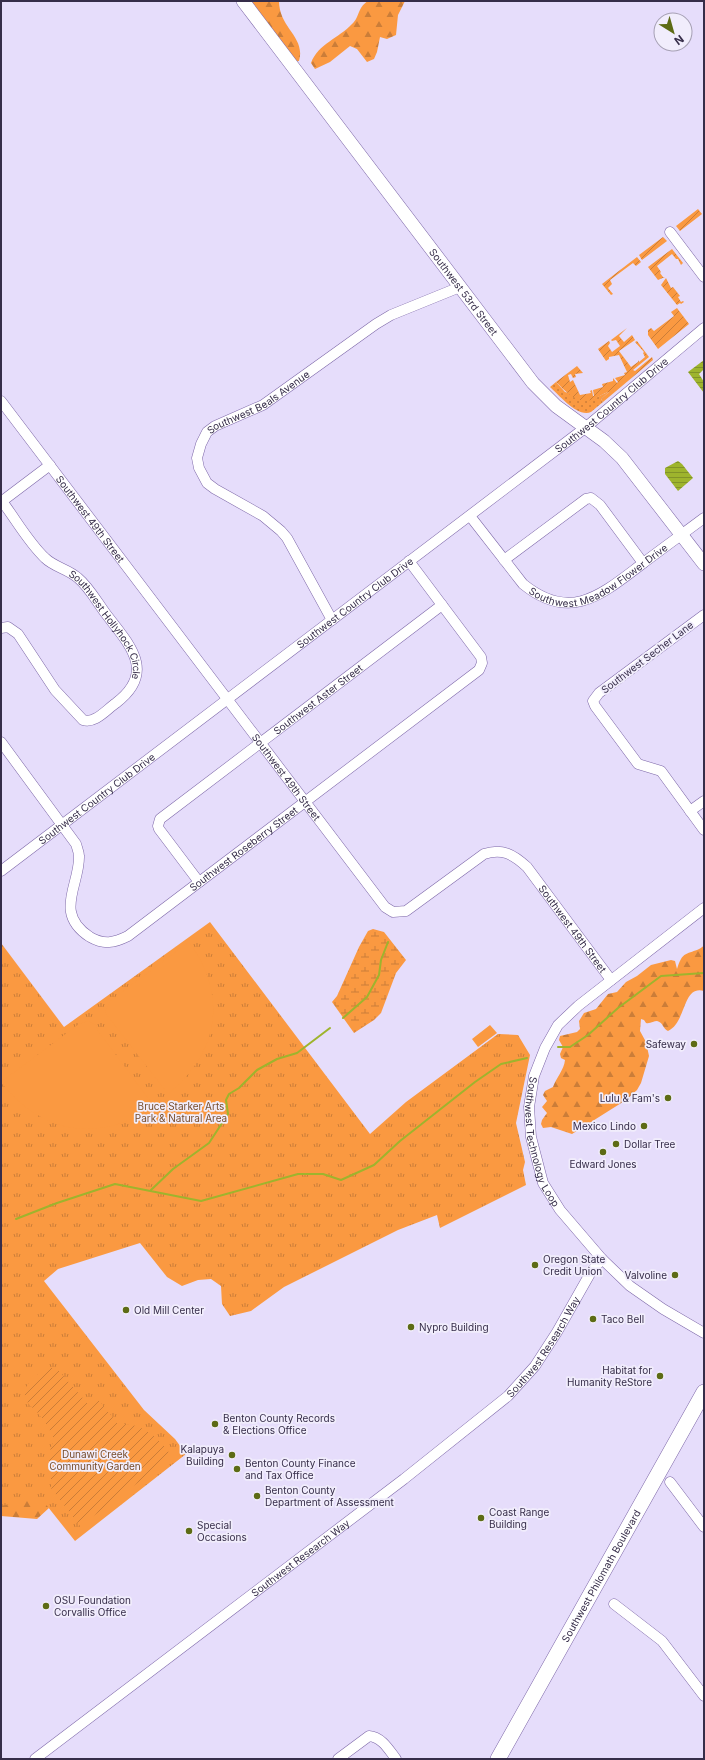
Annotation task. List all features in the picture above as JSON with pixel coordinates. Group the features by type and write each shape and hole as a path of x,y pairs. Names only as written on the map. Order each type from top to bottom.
{"highway":[{"name":"Southwest Philomath Boulevard","path":"498,1759 704,1392"}],"main road":[{"name":"Southwest 53rd Street","path":"243,1 533,383 556,406 604,441 622,458 704,564"}],"street":[{"path":"670,232 704,277"},
{"name":"Southwest Beals Avenue","path":"332,620 288,538 263,516 207,483 199,468 198,458 200,444 207,432 215,426 263,405 376,324 391,315 460,288"},
{"name":"Southwest Country Club Drive","path":"3,866 62,824 585,428 704,328"},
{"name":"Southwest 49th Street","path":"1,401 306,801 385,908 393,912 406,911 484,854 498,851 511,854 527,867 611,980"},
{"path":"1,501 50,465"},
{"path":"504,560 586,499 591,498 600,505 643,563"},
{"name":"Southwest Hollyhock Circle","path":"1,501 43,556 53,564 70,572 82,582 132,648 136,666 134,682 128,693 96,718 91,721 83,720 55,690 18,634 8,627 1,628"},
{"name":"Southwest Meadow Flower Drive","path":"470,516 523,584 532,591 551,600 574,603 595,598 605,592 704,518"},
{"name":"Southwest Roseberry Street","path":"1,742 13,761 76,844 79,855 70,897 70,908 76,921 84,933 99,941 114,942 128,936 481,667 481,656 409,561"},
{"name":"Southwest Aster Street","path":"199,882 159,829 158,822 442,605"},
{"name":"Southwest Secher Lane","path":"690,811 661,771 638,764 595,706 593,701 599,693 704,615"},
{"path":"704,801 690,811 704,830"},
{"name":"Southwest Technology Loop","path":"704,908 578,1006 558,1025 545,1048 534,1076 529,1107 531,1137 543,1183 560,1210 602,1259 630,1286 646,1298 704,1333"},
{"name":"Southwest Research Way","path":"35,1759 404,1479 508,1396 535,1366 557,1332 591,1272 602,1259"},
{"path":"670,1482 704,1527"},
{"path":"614,1604 662,1641 704,1696"},
{"path":"338,1759 369,1736 382,1741 396,1759"}],"green space":[{"path":"247,1 279,1 283,18 299,45 299,61 291,62"},
{"path":"368,1 405,1 398,15 396,35 387,39 380,37 374,59 367,62 357,49 350,46 330,62 315,69 311,63 314,56 355,21 360,10"},
{"path":"698,209 702,214 680,231 676,226"},
{"path":"663,237 667,241 642,260 639,255"},
{"path":"672,249 683,263 681,265 678,259 676,259 672,254 657,266 661,272 660,273 663,277 665,277 658,280 648,267"},
{"path":"637,257 641,262 636,266 633,263 610,280 612,284 608,288 613,294 611,295 602,284"},
{"path":"666,278 671,288 673,287 680,296 678,297 681,302 684,302 681,304 680,303 677,305 661,285"},
{"path":"677,308 689,324 658,349 648,335 648,330 651,328 654,331 674,316 671,312"},
{"path":"627,328 619,336 624,342 632,335 635,340 619,351 631,367 638,362 638,360 639,362 645,357 644,352 635,342 637,341 649,357 633,370 635,371 652,357 653,360 603,402 601,399 609,392 594,399 583,400 573,397 556,382 577,366 583,373 575,374 576,377 573,378 571,374 568,375 570,382 573,380 580,395 591,393 590,391 592,390 594,396 593,390 603,387 602,384 613,381 613,378 617,383 618,382 615,378 625,375 624,373 627,372 619,355 609,357 606,361 598,349 609,341 610,343 608,346 612,352 620,346 616,340 611,340"},
{"path":"556,382 565,392 593,399 610,391 601,399 603,402 591,412 580,412 569,405 550,387"},
{"name":"Bruce Starker Arts Park & Natural Area","path":"210,922 370,1134 406,1102 498,1034 518,1035 530,1055 516,1123 525,1162 523,1170 526,1185 440,1228 437,1215 398,1230 284,1287 251,1311 230,1316 222,1304 221,1286 211,1279 198,1280 182,1286 167,1277 140,1243 58,1269 44,1281 144,1410 175,1439 186,1454 75,1541 40,1497 1,1506 1,943 64,1027"},
{"path":"373,929 384,932 406,960 396,973 381,1013 374,1020 354,1033 332,1002 337,996 359,947 368,931"},
{"path":"189,942 201,962 209,982 213,1003 212,1022 207,1042 198,1060 185,1078 168,1094 105,1011 110,1001"},
{"path":"704,945 704,991 692,993 679,1020 668,1031 657,1021 646,1023 641,1019 640,1031 646,1042 649,1056 641,1083 637,1090 626,1100 572,1134 551,1127 543,1128 541,1124 542,1120 547,1113 542,1107 547,1101 543,1095 545,1091 553,1087 565,1060 561,1058 560,1054 563,1047 559,1040 560,1036 577,1032 580,1029 579,1021 584,1013 596,1009 608,994 617,992 626,982 637,976 651,965 671,960 675,961 677,969 683,956 701,948"},
{"path":"88,1021 96,1025 98,1031 154,1106 134,1118 113,1126 92,1129 72,1128 53,1122 34,1113 17,1100 1,1082 79,1024"},
{"path":"490,1025 497,1033 478,1047 472,1039"},
{"name":"Dunawi Creek Community Garden","path":"49,1367 58,1370 88,1404 97,1398 118,1424 134,1426 149,1433 162,1444 172,1457 80,1526 51,1488 51,1477 53,1472 48,1457 54,1439 44,1421 28,1403 25,1397 27,1386 34,1377"},
{"path":"1,1399 49,1508 37,1519 1,1516"}],"shaded area":[{"path":"704,360 704,369 699,374 704,382 704,393 688,372"},
{"path":"678,461 693,478 678,491 665,474 665,468"}],"waterway":[{"path":"343,1018 367,997 379,975 381,960 388,942"},
{"path":"558,1047 570,1047 588,1035 618,1008 661,976 704,973"},
{"path":"151,1190 173,1169 209,1143 228,1114 226,1100 229,1094 239,1088 257,1070 277,1059 297,1053 330,1028"},
{"path":"16,1219 57,1203 115,1184 201,1201 298,1174 323,1174 341,1180 374,1165 400,1141 475,1082 501,1064 527,1058"}],"place":[{"name":"Safeway","path":"694,1044"},
{"name":"Lulu & Fam's","path":"668,1098"},
{"name":"Mexico Lindo","path":"644,1126"},
{"name":"Dollar Tree","path":"616,1144"},
{"name":"Edward Jones","path":"603,1152"},
{"name":"Oregon State Credit Union","path":"535,1265"},
{"name":"Valvoline","path":"675,1275"},
{"name":"Old Mill Center","path":"126,1310"},
{"name":"Taco Bell","path":"593,1319"},
{"name":"Nypro Building","path":"411,1327"},
{"name":"Habitat for Humanity ReStore","path":"660,1376"},
{"name":"Benton County Records & Elections Office","path":"215,1424"},
{"name":"Kalapuya Building","path":"232,1455"},
{"name":"Benton County Finance and Tax Office","path":"237,1469"},
{"name":"Benton County Department of Assessment","path":"257,1496"},
{"name":"Coast Range Building","path":"481,1518"},
{"name":"Special Occasions","path":"189,1531"},
{"name":"OSU Foundation Corvallis Office","path":"46,1606"}]}
